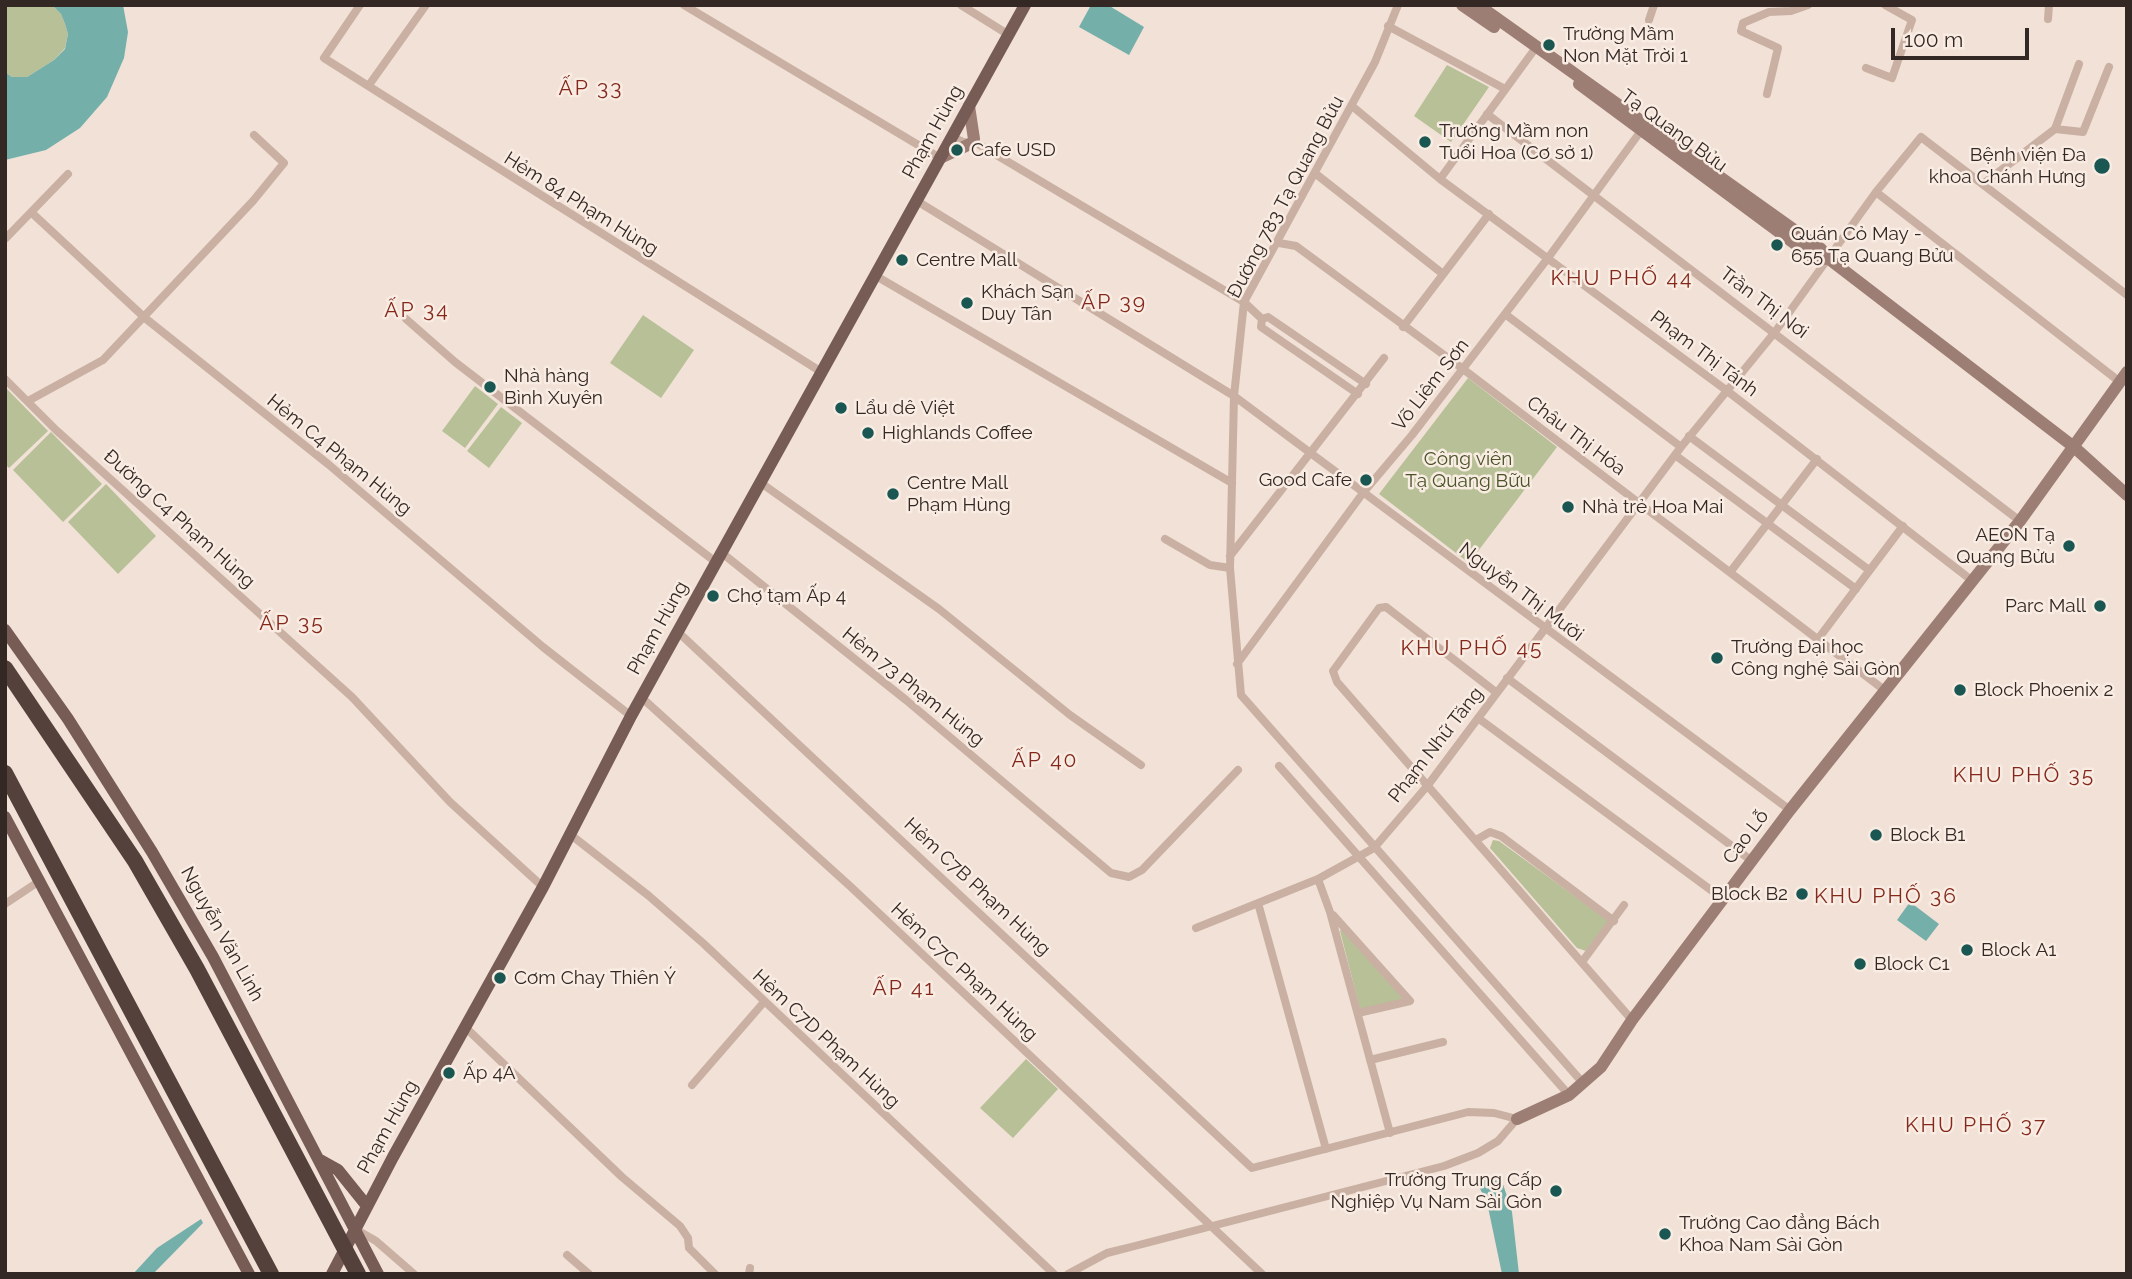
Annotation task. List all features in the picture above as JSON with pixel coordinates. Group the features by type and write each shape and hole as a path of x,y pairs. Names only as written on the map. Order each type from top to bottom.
{"highway":[{"name":"Nguyễn Văn Linh","path":"5,668 142,873 197,969 358,1274"},
{"path":"5,773 271,1274"}],"main road":[{"name":"Phạm Hùng","path":"332,1274 571,835 641,697 1025,5"},
{"name":"Tạ Quang Bửu","path":"1462,5 1535,49"},
{"name":"Tạ Quang Bửu","path":"1478,5 1643,126 1814,258 1829,259 2074,447 2127,495"},
{"path":"940,158 975,142 969,106"},
{"name":"Cao Lỗ","path":"1517,1119 1569,1095 1601,1067 1632,1020 1790,810 1970,579 2020,520 2123,377"},
{"name":"Nguyễn Văn Linh","path":"5,630 68,719 152,852 213,957 378,1274"},
{"path":"5,817 249,1274"},
{"path":"108,1006 125,996"},
{"path":"320,1160 338,1170 367,1206"}],"street":[{"name":"Hẻm 84 Phạm Hùng","path":"360,5 324,58 369,85 404,111 823,373"},
{"path":"369,85 426,5"},
{"path":"684,5 940,158"},
{"path":"961,5 1009,35"},
{"path":"1649,20 1654,5"},
{"path":"1767,94 1778,48 1741,32 1743,23 1769,12 1791,11 1808,5"},
{"path":"1866,68 1892,78 1912,20 1885,5"},
{"path":"2048,19 2049,5"},
{"name":"Đường 783 Tạ Quang Bửu","path":"1394,7 1375,62 1279,243 1244,302 1234,396 1230,556 1236,664 1241,695 1583,1083"},
{"path":"1388,26 1506,89"},
{"path":"1440,179 1535,49"},
{"path":"2079,64 2054,129 1983,184 2127,295"},
{"path":"2054,129 2083,132 2109,67"},
{"name":"Phạm Thị Tánh","path":"1352,106 1440,179 1726,390 1970,579"},
{"name":"Trần Thị Nơi","path":"1487,114 2020,520"},
{"name":"Võ Liêm Sơn","path":"1236,664 1363,493 1548,258 1643,126"},
{"path":"955,132 1244,302 1262,319"},
{"path":"28,401 103,360 216,243 284,163 254,135"},
{"name":"Phạm Nhữ Tăng","path":"1374,848 1428,785 1689,436 1775,332 1876,192 1921,137 1983,184"},
{"path":"5,239 68,174"},
{"path":"1316,174 1443,274"},
{"path":"1876,192 2123,377"},
{"name":"Nguyễn Thị Mười","path":"917,201 1234,396 1790,810"},
{"name":"Hẻm C4 Phạm Hùng","path":"32,213 145,318 328,464 543,647 631,716"},
{"path":"1404,327 1489,214"},
{"name":"Châu Thị Hóa","path":"1279,243 1296,246 1463,369 1883,689"},
{"path":"876,276 1232,483"},
{"path":"1505,314 1681,447"},
{"path":"1262,319 1268,317 1366,384"},
{"name":"Hẻm 73 Phạm Hùng","path":"406,319 455,362 906,700 1111,873 1129,877 1142,870 1238,770"},
{"path":"1262,319 1261,327 1358,394"},
{"path":"1230,556 1384,358"},
{"name":"Đường C4 Phạm Hủng","path":"5,379 352,697 450,802 542,887"},
{"path":"1689,436 1869,570"},
{"path":"1675,455 1856,589"},
{"path":"1731,571 1817,459"},
{"path":"761,483 939,609 1070,715 1141,765"},
{"path":"1818,639 1903,526"},
{"path":"1165,539 1210,565 1230,568"},
{"path":"1497,693 1387,607 1378,608 1333,671 1334,676 1632,1020"},
{"name":"Hẻm C7B Phạm Hùng","path":"678,632 1252,1168 1326,1149"},
{"path":"1507,678 1752,861"},
{"name":"Hẻm C7C Phạm Hùng","path":"641,697 851,887 1212,1224 1262,1274"},
{"path":"1478,718 1723,899"},
{"path":"1279,766 1569,1095"},
{"path":"1476,840 1490,832 1501,836 1614,920"},
{"name":"Hẻm C7D Phạm Hùng","path":"571,835 649,896 1054,1274"},
{"path":"1196,928 1318,879 1374,848"},
{"path":"1318,879 1331,912 1390,1133"},
{"path":"5,904 41,880"},
{"path":"1068,1274 1107,1253 1212,1224 1444,1167 1478,1153 1498,1141 1517,1119 1494,1113 1468,1112 1326,1149 1258,903"},
{"path":"1582,962 1624,905"},
{"path":"1331,912 1410,1001 1358,1013"},
{"path":"692,1084 764,1002"},
{"path":"466,1028 622,1177 680,1226 688,1238 688,1248 715,1274"},
{"path":"1370,1060 1443,1042"},
{"path":"355,1229 376,1241 414,1274"},
{"path":"567,1255 589,1274"}],"green space":[{"path":"5,5 52,5 61,14 65,24 68,34 65,48 54,60 27,77 12,77 5,72"},
{"path":"1447,65 1489,87 1451,142 1414,116"},
{"path":"643,315 694,350 661,398 610,363"},
{"name":"Công viên Tạ Quang Bữu","path":"1468,378 1557,447 1469,563 1379,494"},
{"path":"475,386 498,404 465,448 442,431"},
{"path":"5,387 48,431 9,468 5,464"},
{"path":"501,407 522,423 489,468 467,451"},
{"path":"51,432 102,484 63,522 13,470"},
{"path":"106,484 156,536 118,574 68,522"},
{"path":"1493,840 1499,841 1609,921 1586,951 1577,948 1490,848"},
{"path":"1342,927 1407,999 1360,1009 1340,931"},
{"path":"1026,1059 1058,1089 1013,1138 980,1108"}],"water":[{"path":"52,5 123,5 128,32 124,58 107,97 80,128 46,150 5,160 5,72 12,77 27,77 54,60 65,49 68,34 61,14"},
{"path":"1091,5 1108,5 1144,27 1129,55 1079,27"},
{"path":"1910,902 1939,924 1926,941 1897,920"},
{"path":"1476,1179 1502,1181 1512,1212 1519,1274 1502,1274 1488,1207"},
{"path":"201,1219 203,1223 153,1274 133,1274 157,1248"}],"place":[{"name":"Trường Mầm Non Mặt Trời 1","path":"1549,45"},
{"name":"Trường Mầm non Tuổi Hoa (Cơ sở 1)","path":"1425,142"},
{"name":"Cafe USD","path":"957,150"},
{"name":"Bệnh viện Đa khoa Chánh Hưng","path":"2102,166"},
{"name":"Quán Cỏ May - 655 Tạ Quang Bửu","path":"1777,245"},
{"name":"Centre Mall","path":"902,260"},
{"name":"Khách Sạn Duy Tân","path":"967,303"},
{"name":"Nhà hàng Bình Xuyên","path":"490,387"},
{"name":"Lẩu dê Việt","path":"841,408"},
{"name":"Highlands Coffee","path":"868,433"},
{"name":"Good Cafe","path":"1366,480"},
{"name":"Centre Mall Phạm Hùng","path":"893,494"},
{"name":"Nhà trẻ Hoa Mai","path":"1568,507"},
{"name":"AEON Tạ Quang Bửu","path":"2069,546"},
{"name":"Chợ tạm Ấp 4","path":"713,596"},
{"name":"Parc Mall","path":"2100,606"},
{"name":"Trường Đại học Công nghệ Sài Gòn","path":"1717,658"},
{"name":"Block Phoenix 2","path":"1960,690"},
{"name":"Block B1","path":"1876,835"},
{"name":"Block B2","path":"1802,894"},
{"name":"Block A1","path":"1967,950"},
{"name":"Block C1","path":"1860,964"},
{"name":"Cơm Chay Thiên Ý","path":"500,978"},
{"name":"Ấp 4A","path":"449,1073"},
{"name":"Trường Trung Cấp Nghiệp Vụ Nam Sài Gòn","path":"1556,1191"},
{"name":"Trường Cao đẳng Bách Khoa Nam Sài Gòn","path":"1665,1234"}],"district":[{"name":"ẤP 33","path":"591,89"},
{"name":"KHU PHỐ 44","path":"1622,279"},
{"name":"ẤP 39","path":"1114,303"},
{"name":"ẤP 34","path":"417,311"},
{"name":"ẤP 35","path":"292,624"},
{"name":"KHU PHỐ 45","path":"1472,649"},
{"name":"ẤP 40","path":"1045,761"},
{"name":"KHU PHỐ 35","path":"2024,776"},
{"name":"KHU PHỐ 36","path":"1886,897"},
{"name":"ẤP 41","path":"904,989"},
{"name":"KHU PHỐ 37","path":"1976,1126"}]}
